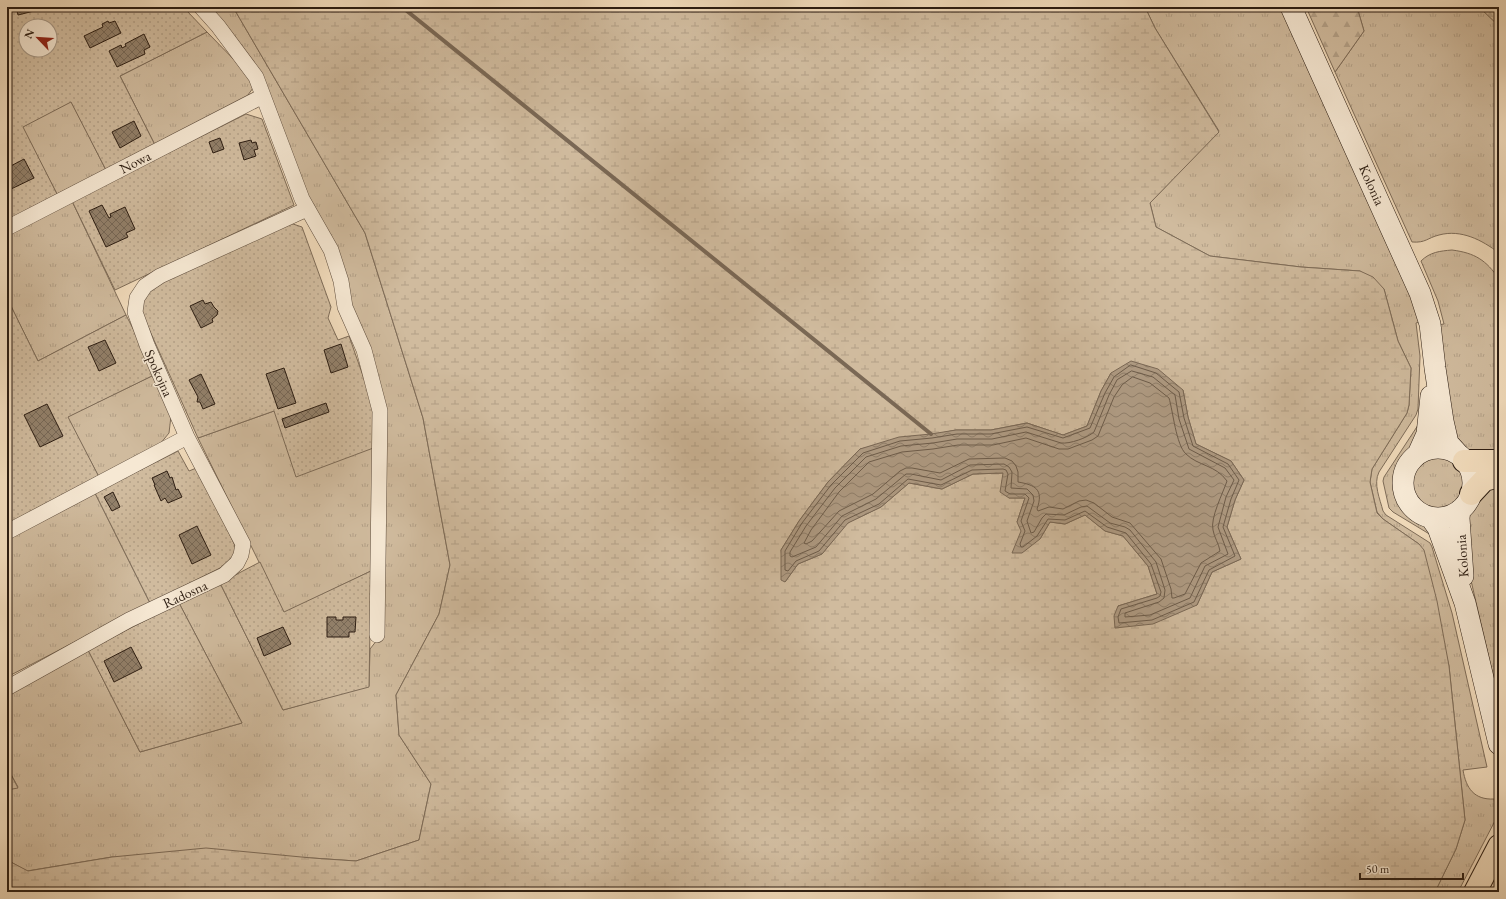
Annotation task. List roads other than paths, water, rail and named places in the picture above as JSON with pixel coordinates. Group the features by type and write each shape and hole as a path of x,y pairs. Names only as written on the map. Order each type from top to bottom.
{"main road":[{"path":"1461,457 1499,461"},
{"path":"1465,502 1484,480 1499,476"},
{"path":"1475,892 1499,846"}],"street":[{"path":"202,7 256,77 290,171 307,209 331,250 341,281 345,307 364,350 380,411 377,636"},
{"name":"Kolonia","path":"1291,7 1420,293 1430,324 1443,421 1448,442 1461,457"},
{"name":"Nowa","path":"7,228 263,96"},
{"name":"Spokojna","path":"187,437 147,345 135,312 137,298 145,286 160,276 307,209"},
{"name":"Kolonia","path":"1418,454 1427,434 1435,368"},
{"path":"7,532 187,437"},
{"name":"Radosna","path":"7,688 129,620 224,576 237,563 241,555 243,544 187,437"},
{"path":"1434,448 1442,448 1461,457 1469,468 1472,477 1465,502 1451,515 1441,518 1431,518 1420,514 1411,506 1405,496 1402,484 1404,473 1409,462 1418,454 1434,448"},
{"name":"Kolonia","path":"1465,502 1459,518 1465,603"},
{"name":"Kolonia","path":"1431,518 1438,528 1465,603 1499,744"}],"water":[{"path":"1131,361 1158,369 1183,390 1188,417 1196,444 1231,461 1244,480 1235,500 1227,527 1241,559 1212,572 1197,605 1153,624 1115,628 1114,616 1118,606 1157,594 1148,566 1123,536 1105,531 1085,515 1065,524 1050,522 1040,539 1022,553 1012,553 1021,531 1017,522 1025,498 1009,498 1000,492 1003,473 973,474 942,489 909,483 881,507 848,523 822,554 798,564 785,582 781,580 781,550 799,521 828,482 860,449 899,437 956,430 991,430 1027,423 1063,435 1087,426 1101,391 1111,373"}],"waterway":[{"path":"402,7 931,434"}]}
